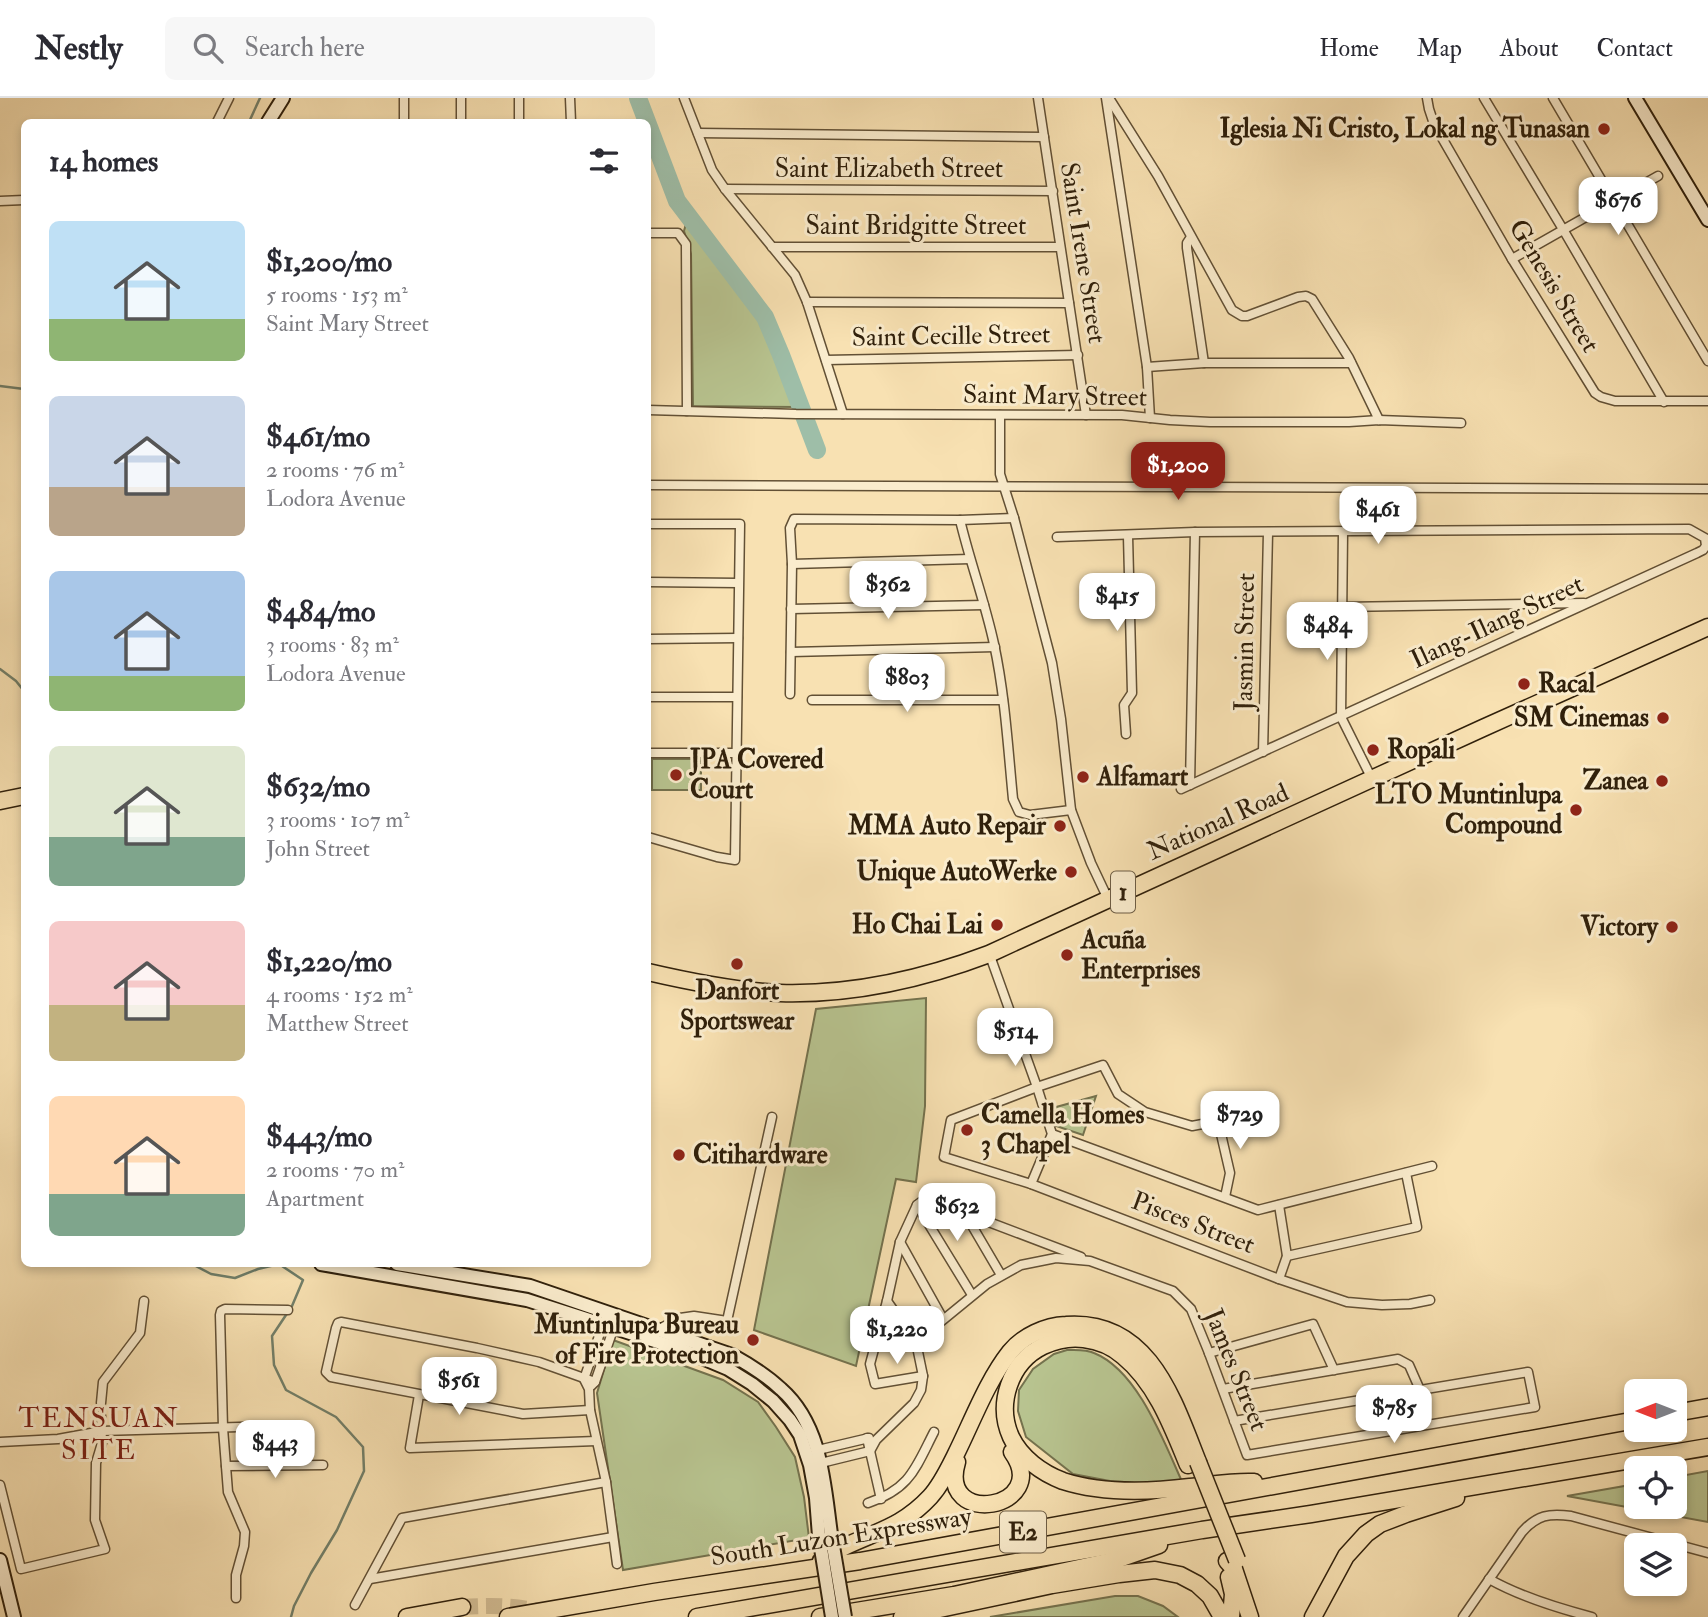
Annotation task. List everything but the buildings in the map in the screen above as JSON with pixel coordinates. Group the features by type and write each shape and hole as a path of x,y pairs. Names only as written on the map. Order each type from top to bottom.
{"highway":[{"name":"National Road","path":"651,973 780,993 823,992 892,983 930,973 989,953 1708,627"},
{"path":"807,1570 844,1547 881,1532 913,1514 933,1494 946,1475 993,1379 1017,1345 1051,1327 1090,1326 1104,1328 1133,1344 1147,1358 1172,1398 1193,1463 1232,1560 1251,1617"},
{"path":"965,1436 955,1474 959,1492 966,1500 982,1505 998,1503 1007,1498 1018,1485 1021,1469 1000,1426 1001,1411 1011,1378 1027,1356 1040,1347 1070,1338 1087,1340 1105,1344 1132,1364 1147,1383 1193,1463"},
{"path":"1006,1396 1006,1417 1015,1444 1034,1465 1063,1480 1093,1487 1137,1490 1237,1482 1284,1483"},
{"path":"1687,1411 1708,1408"},
{"name":"South Luzon Expressway","path":"508,1617 860,1561 1624,1422"},
{"name":"South Luzon Expressway","path":"697,1617 1708,1447"},
{"path":"1313,1617 1346,1556 1359,1540 1373,1529 1415,1510 1469,1495 1498,1483"},
{"path":"820,1617 954,1595 1116,1560 1202,1530"},
{"path":"902,1617 1052,1585 1155,1570 1172,1572 1191,1580 1228,1614 1233,1594 1227,1572 1232,1560"},
{"path":"1232,1560 1247,1583 1258,1617"},
{"path":"954,1595 1052,1585"},
{"path":"407,1617 462,1608"}],"main road":[{"path":"270,119 283,98"},
{"path":"1635,98 1708,220"},
{"path":"338,1267 527,1300 610,1321 659,1329 732,1355 761,1372 784,1391 800,1412 814,1439 819,1456 832,1617"},
{"path":"415,1267 530,1286 728,1369 773,1401 790,1420 806,1449 845,1617"},
{"path":"0,1560 14,1617"}],"street":[{"path":"218,119 229,98"},
{"path":"404,98 404,119"},
{"path":"461,98 461,119"},
{"path":"519,98 519,119"},
{"path":"570,98 571,119"},
{"path":"684,98 712,170 795,275 807,302 843,414"},
{"name":"Saint Irene Street","path":"1038,98 1086,415"},
{"path":"1108,98 1158,176 1232,310 1242,316 1252,315 1298,298 1312,299 1351,363 1379,420"},
{"path":"1108,98 1147,367 1150,418"},
{"name":"Genesis Street","path":"1427,98 1434,124 1512,259 1595,393 1615,401 1708,401"},
{"path":"1484,98 1664,402"},
{"path":"1553,98 1708,361"},
{"path":"698,133 1044,137"},
{"path":"1512,259 1658,176"},
{"name":"Saint Elizabeth Street","path":"725,189 1053,191"},
{"path":"0,201 21,200"},
{"path":"651,233 678,233 686,244 687,411"},
{"path":"1191,237 1187,248 1204,363"},
{"name":"Saint Bridgitte Street","path":"772,247 1060,247"},
{"path":"807,302 1069,303"},
{"name":"Saint Cecille Street","path":"826,359 1078,355"},
{"path":"1147,367 1204,363 1351,363"},
{"name":"Saint Mary Street","path":"651,410 796,414 1122,415 1210,422 1461,422"},
{"path":"1000,415 1000,474 1052,663 1063,731 1071,810 1108,900"},
{"path":"651,485 1708,489"},
{"path":"790,694 790,528 794,519 1014,518"},
{"path":"960,520 995,647 1015,806 1019,812 1030,815 1071,810"},
{"path":"651,524 740,524 735,860 717,858 651,838"},
{"name":"Ilang-Ilang Street","path":"1195,533 1186,787 1589,603 1703,550 1706,546 1704,538 1689,529 1343,532"},
{"path":"1057,537 1343,532 1341,716 1372,779"},
{"name":"Jasmin Street","path":"1263,752 1268,533"},
{"path":"1126,734 1124,705 1132,693 1128,536"},
{"path":"792,564 970,559"},
{"path":"651,582 738,583"},
{"path":"1342,607 1589,603"},
{"path":"791,609 984,604"},
{"path":"1541,604 1544,622"},
{"path":"651,639 738,638"},
{"path":"792,652 995,647"},
{"path":"651,697 737,697"},
{"path":"812,699 1003,700"},
{"path":"651,753 738,753"},
{"path":"989,953 1052,1135 1031,1184"},
{"path":"1037,1087 1103,1065 1118,1094 1145,1112 1192,1126 1218,1121"},
{"name":"Pisces Street","path":"1037,1087 951,1120 944,1157 1031,1184 1279,1279 1347,1302 1365,1305 1410,1304 1430,1300"},
{"path":"1215,1103 1230,1173 1225,1198"},
{"path":"659,1329 680,1318 694,1316 725,1321 728,1319 772,1117"},
{"path":"1052,1135 1258,1210 1432,1166"},
{"path":"1287,1256 1417,1227 1406,1172"},
{"path":"923,1376 875,1384 870,1364 900,1242 917,1205 926,1198 957,1200 1001,1275"},
{"path":"917,1205 972,1295"},
{"path":"1279,1205 1287,1256 1279,1279"},
{"path":"965,1213 1090,1261"},
{"path":"900,1242 943,1319"},
{"name":"James Street","path":"916,1342 972,1295 1021,1265 1056,1258 1090,1261 1173,1291 1191,1310 1247,1455 1535,1407 1528,1372 1420,1390"},
{"path":"101,1403 103,1382 140,1332 144,1301"},
{"path":"819,1456 872,1439 914,1403 921,1390 923,1376 916,1342 887,1301"},
{"path":"236,1598 236,1575 245,1532 231,1500 226,1466 219,1315 225,1309 288,1310"},
{"path":"584,1380 610,1321"},
{"path":"610,1321 592,1386 590,1410 606,1482 617,1563"},
{"path":"590,1410 523,1414 331,1377 326,1371 336,1328 341,1322 539,1362 584,1380 592,1386"},
{"path":"1209,1353 1312,1324 1334,1370"},
{"path":"1223,1389 1398,1359 1409,1365 1420,1390 1234,1421"},
{"path":"419,1395 410,1448 596,1441"},
{"path":"0,1485 21,1569 105,1549 95,1520 96,1463 102,1443 101,1416"},
{"path":"0,1442 58,1439 102,1431 271,1426"},
{"path":"868,1503 898,1490 934,1432"},
{"path":"872,1439 870,1451 881,1499"},
{"path":"819,1456 870,1451"},
{"path":"226,1466 323,1465"},
{"path":"355,1605 402,1518 606,1482"},
{"path":"1463,1617 1522,1532 1542,1516 1571,1516 1708,1553"},
{"path":"370,1579 613,1537"},
{"path":"1489,1579 1571,1615 1592,1617"}],"green space":[{"path":"687,220 760,318 797,407 693,406 691,254 684,231"},
{"name":"JPA Covered Court","path":"652,759 701,759 701,790 652,790"},
{"path":"926,998 925,1106 916,1182 896,1179 856,1366 754,1330 816,1009"},
{"path":"1096,1096 1083,1135 1056,1126 1049,1109"},
{"path":"613,1340 723,1380 758,1402 795,1457 809,1538 623,1570 597,1393"},
{"path":"1067,1350 1094,1353 1110,1362 1124,1376 1149,1411 1184,1486 1110,1481 1073,1474 1026,1437 1018,1411 1019,1390 1033,1369 1054,1354"},
{"path":"1708,1471 1708,1522 1687,1518 1687,1475"},
{"path":"1624,1486 1624,1507 1567,1496"},
{"path":"1115,1596 1138,1596 1163,1606 1178,1617 990,1617"}],"waterway":[{"path":"250,119 260,98"},
{"path":"638,98 646,119"},
{"path":"651,132 677,201 765,317 817,450"},
{"path":"0,386 21,389"},
{"path":"0,669 21,687"},
{"path":"198,1267 211,1274 235,1278 266,1267"},
{"path":"284,1267 303,1280 292,1306 272,1336 274,1365 286,1390 336,1417 363,1447 364,1471 337,1530 311,1573 291,1617"}],"tunnel":[{"path":"462,1607 510,1607 558,1617"}],"place":[{"name":"Iglesia Ni Cristo, Lokal ng Tunasan","path":"1604,129"},
{"name":"Racal","path":"1524,684"},
{"name":"SM Cinemas","path":"1663,718"},
{"name":"Ropali","path":"1373,750"},
{"name":"JPA Covered Court","path":"676,775"},
{"name":"Alfamart","path":"1083,777"},
{"name":"Zanea","path":"1662,781"},
{"name":"LTO Muntinlupa Compound","path":"1576,810"},
{"name":"MMA Auto Repair","path":"1060,826"},
{"name":"Unique AutoWerke","path":"1071,872"},
{"name":"Ho Chai Lai","path":"997,925"},
{"name":"Victory","path":"1672,927"},
{"name":"Acuña Enterprises","path":"1067,955"},
{"name":"Danfort Sportswear","path":"737,964"},
{"name":"Camella Homes 3 Chapel","path":"967,1130"},
{"name":"Citihardware","path":"679,1155"},
{"name":"Muntinlupa Bureau of Fire Protection","path":"753,1340"}],"district":[{"name":"TENSUAN SITE","path":"99,1434"}]}
